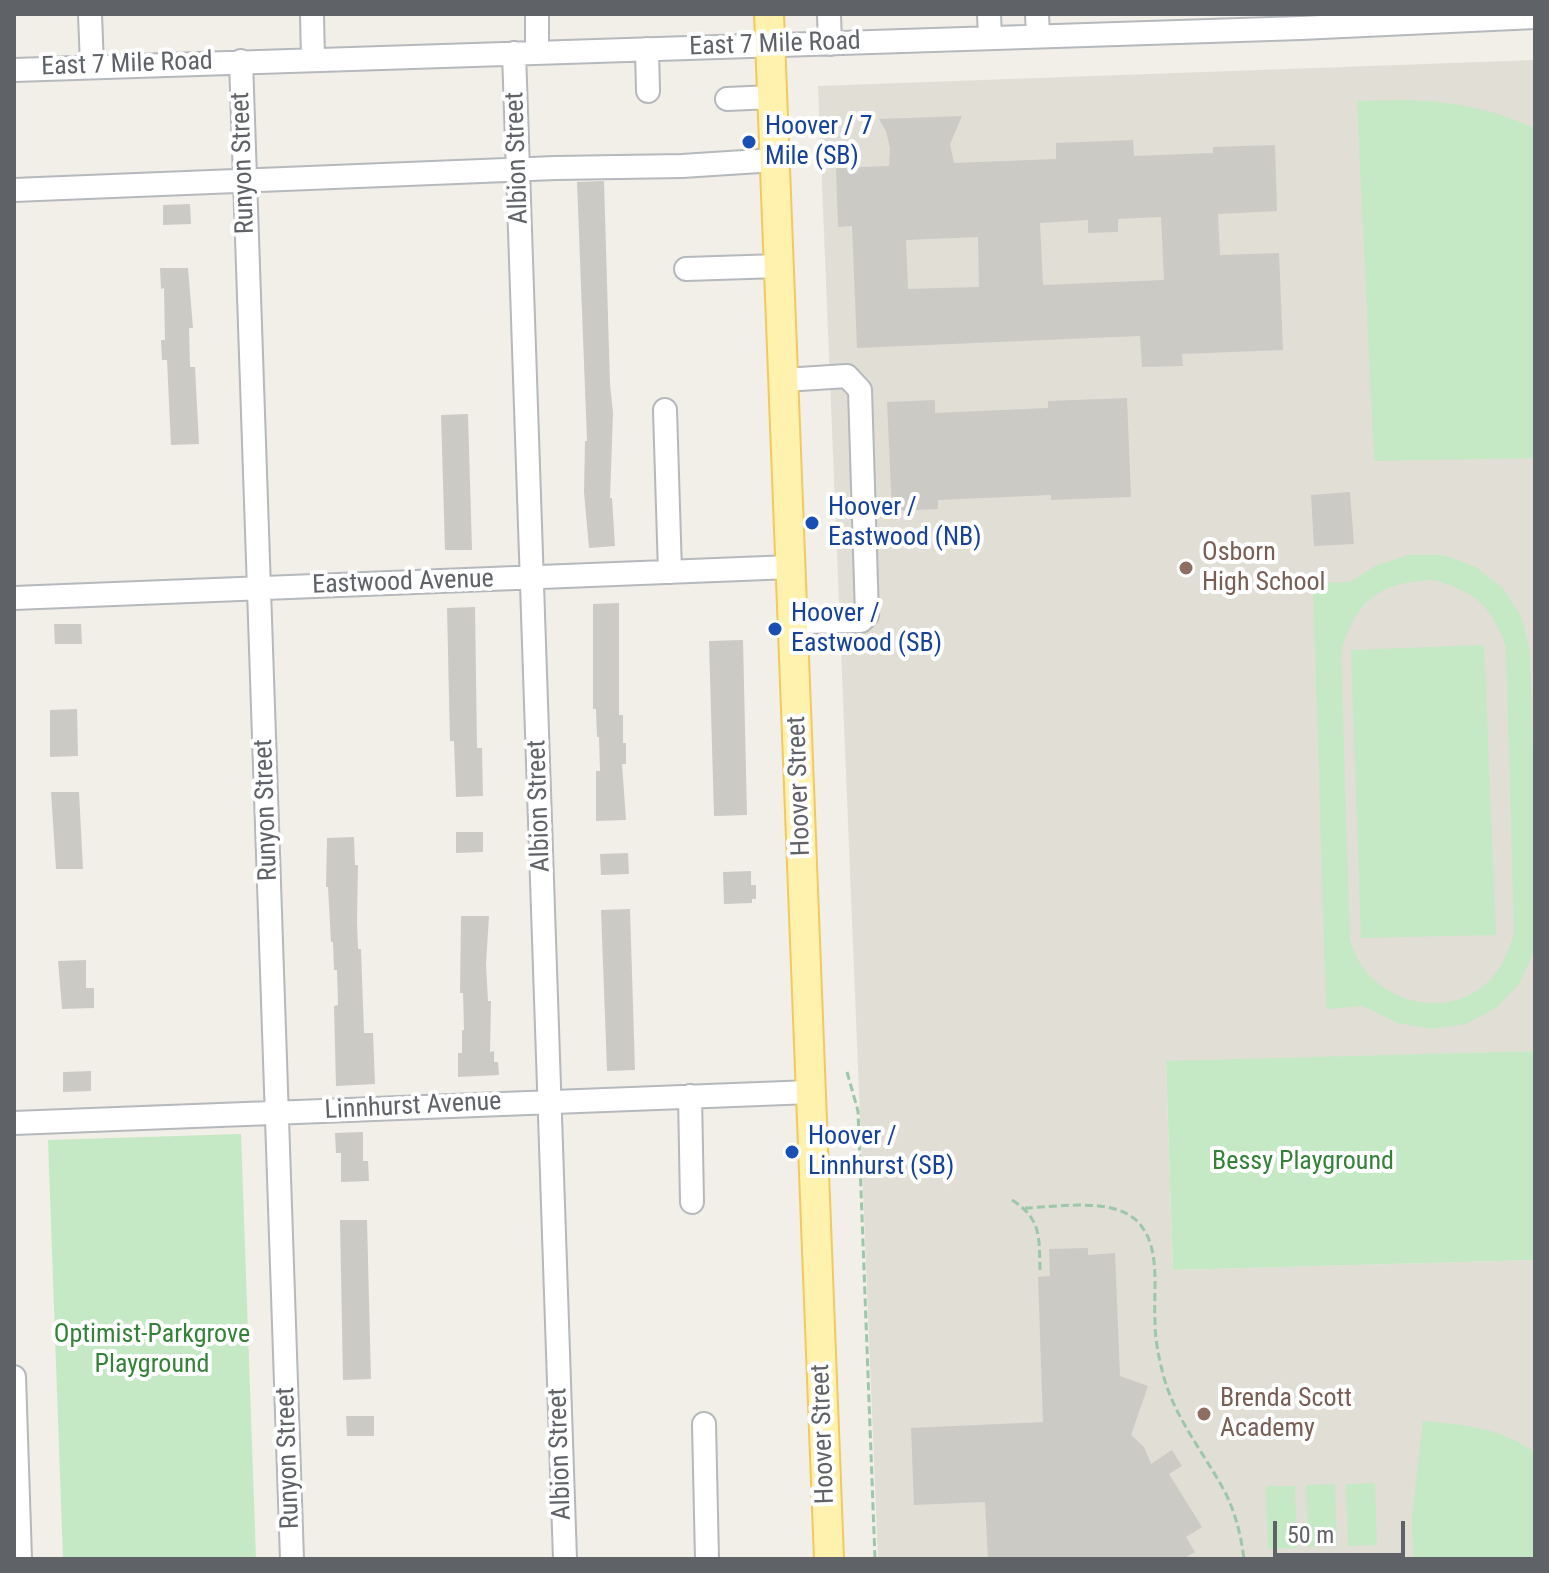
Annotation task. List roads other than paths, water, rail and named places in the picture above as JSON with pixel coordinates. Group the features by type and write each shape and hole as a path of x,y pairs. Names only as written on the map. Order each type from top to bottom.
{"main road":[{"name":"Hoover Street","path":"769,14 829,1559"}],"street":[{"path":"90,14 92,66"},
{"path":"312,14 313,60"},
{"path":"537,14 537,53"},
{"path":"829,14 830,44"},
{"path":"989,14 990,37"},
{"name":"East 7 Mile Road","path":"14,70 990,37 1037,25 1535,17"},
{"path":"647,49 648,91"},
{"name":"Albion Street","path":"514,53 565,1559"},
{"name":"Runyon Street","path":"241,61 292,1559"},
{"path":"727,99 772,97"},
{"path":"14,190 775,160"},
{"path":"686,269 779,266"},
{"path":"784,380 847,376 860,390 867,615 861,621 794,622"},
{"path":"665,410 670,572"},
{"name":"Eastwood Avenue","path":"14,598 791,567"},
{"name":"Linnhurst Avenue","path":"14,1123 811,1092"},
{"path":"690,1096 692,1202"},
{"path":"14,1377 20,1559"},
{"path":"704,1424 707,1559"}],"place":[{"name":"Hoover / 7 Mile (SB)","path":"749,142"},
{"name":"Hoover / Eastwood (NB)","path":"812,523"},
{"name":"Osborn High School","path":"1186,568"},
{"name":"Hoover / Eastwood (SB)","path":"775,629"},
{"name":"Hoover / Linnhurst (SB)","path":"792,1152"},
{"name":"Brenda Scott Academy","path":"1204,1414"}],"park label":[{"name":"Bessy Playground","path":"1303,1162"},
{"name":"Optimist-Parkgrove Playground","path":"152,1350"}]}
